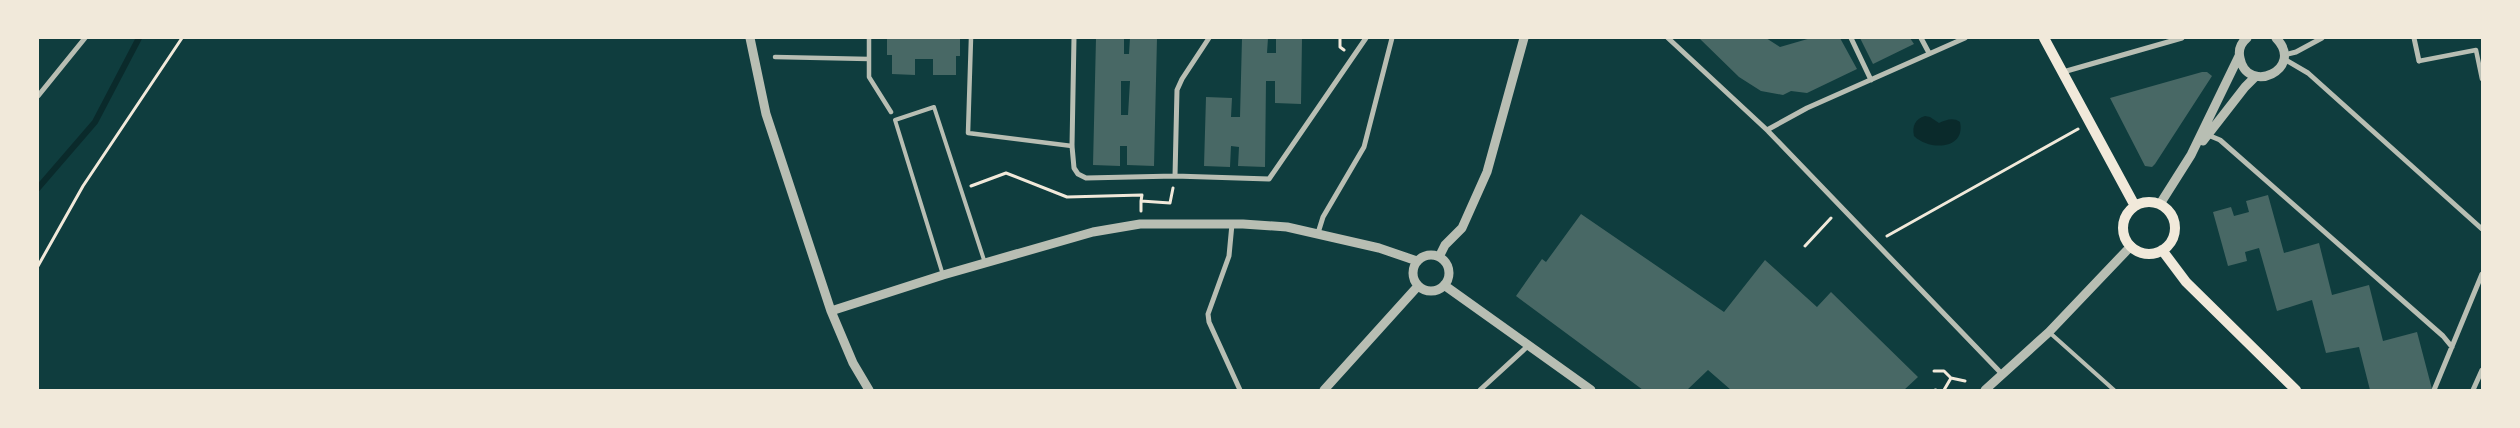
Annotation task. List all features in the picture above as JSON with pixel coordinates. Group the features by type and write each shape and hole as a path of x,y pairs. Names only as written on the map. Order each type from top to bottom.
{"main road":[{"path":"2044,38 2134,206"},
{"path":"2152,202 2160,204 2167,209 2175,222 2173,238 2162,250 2146,253 2131,246 2127,240 2124,226 2129,212 2134,206 2152,202"},
{"path":"2162,250 2186,282 2296,390"}],"street":[{"path":"38,96 85,38"},
{"path":"750,38 766,114 831,311 853,363 869,390"},
{"path":"869,38 869,77 890,112"},
{"path":"971,38 968,133 1072,146"},
{"path":"1074,38 1072,146 1074,168 1078,174 1086,178 1176,176 1268,179 1366,38"},
{"path":"1176,176 1177,90 1182,78 1209,38"},
{"path":"1318,233 1323,217 1364,147 1392,38"},
{"path":"1439,257 1445,245 1462,228 1487,172 1524,38"},
{"path":"1668,38 1767,130 2002,374"},
{"path":"1851,38 1870,80"},
{"path":"1921,38 1929,53"},
{"path":"1767,130 1807,108 1965,38"},
{"path":"2063,72 2182,38"},
{"path":"2160,204 2191,155 2239,56 2244,38"},
{"path":"2239,56 2244,69 2256,76 2264,77 2277,72 2284,57 2280,42 2276,38"},
{"path":"2284,57 2321,38"},
{"path":"2414,38 2419,61 2476,50 2482,79"},
{"path":"775,56 869,59"},
{"path":"2284,57 2308,73 2482,229"},
{"path":"2191,155 2244,87 2256,76"},
{"path":"2208,134 2227,146 2444,336 2452,347"},
{"path":"831,311 985,262 1093,232 1140,224 1232,224 1280,227 1318,233 1379,248 1417,261"},
{"path":"1232,224 1229,256 1208,314 1209,322 1240,390"},
{"path":"1985,390 2050,332 2131,246"},
{"path":"1427,255 1439,257 1449,270 1444,285 1434,291 1428,291 1418,286 1413,277 1417,261 1427,255"},
{"path":"2434,390 2482,274"},
{"path":"1444,285 1591,390"},
{"path":"1324,390 1418,286"},
{"path":"1480,390 1530,346"},
{"path":"2474,390 2482,370"}],"lane":[{"path":"943,275 895,120 934,107 985,262"},
{"path":"2050,332 2114,390"}],"path":[{"path":"38,266 83,186 182,38"},
{"path":"1874,243 2089,123"},
{"path":"961,189 1006,173 1067,197 1142,195 1140,224"},
{"path":"1141,202 1170,203 1176,176"},
{"path":"1805,246 1831,218"},
{"path":"1934,370 1944,371 1952,378 1965,380"},
{"path":"1944,390 1952,378"}],"water":[{"path":"1925,116 1939,123 1952,119 1960,122 1960,131 1957,138 1952,143 1937,146 1921,141 1914,136 1913,129 1917,121"}],"building":[{"path":"887,38 960,38 960,56 956,56 956,75 933,75 933,59 915,59 915,75 892,74 892,55 887,55"},
{"path":"1096,38 1124,38 1124,54 1129,54 1130,38 1157,38 1154,166 1127,165 1127,146 1120,146 1120,166 1093,165","holes":["1121,81 1130,81 1128,115 1121,115"]},
{"path":"1242,38 1268,38 1267,53 1276,53 1276,38 1302,38 1301,104 1275,103 1275,81 1266,81 1265,167 1238,166 1239,147 1231,146 1230,167 1204,166 1206,97 1232,98 1231,117 1240,117"},
{"path":"1699,38 1766,38 1780,47 1811,38 1840,38 1857,69 1807,93 1791,91 1783,95 1761,91 1739,77"},
{"path":"1860,38 1910,38 1914,44 1873,64"},
{"path":"2207,72 2212,76 2155,164 2152,167 2145,166 2110,98"},
{"path":"2268,195 2284,253 2319,243 2332,295 2369,285 2383,341 2417,332 2432,389 2370,390 2359,347 2326,353 2312,300 2277,311 2259,248 2245,252 2247,261 2228,266 2213,212 2231,207 2234,216 2249,212 2246,201"},
{"path":"1581,214 1724,312 1765,260 1817,307 1831,292 1918,377 1904,390 1731,390 1708,370 1687,390 1643,390 1516,296 1542,259 1546,262"}],"waterway":[{"path":"38,188 95,122 139,38"}]}
